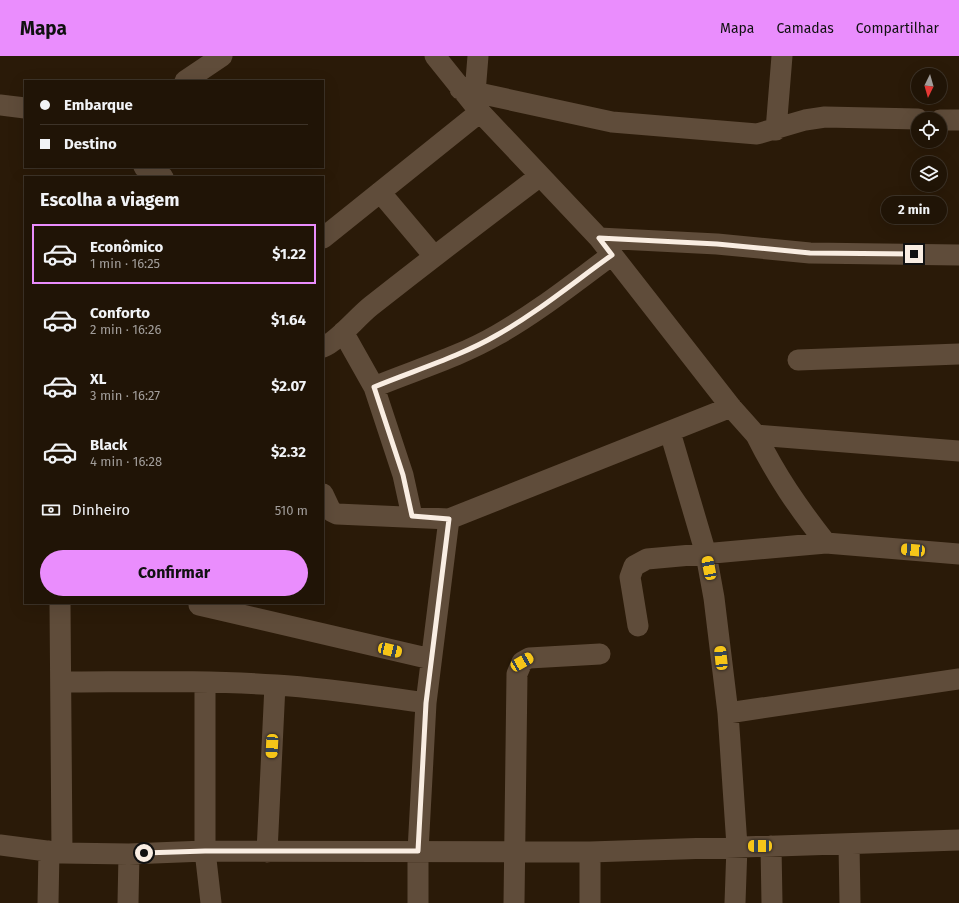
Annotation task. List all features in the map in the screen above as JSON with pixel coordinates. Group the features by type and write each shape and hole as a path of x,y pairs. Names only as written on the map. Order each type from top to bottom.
{"street":[{"path":"184,80 192,56"},
{"path":"186,80 222,56"},
{"path":"435,56 540,176 599,238 731,407 756,435 773,470 791,497 826,543"},
{"path":"324,237 380,192 472,98 478,56"},
{"path":"776,130 782,56"},
{"path":"472,98 641,126 757,134 776,130 805,120 825,117 911,119"},
{"path":"0,105 24,108"},
{"path":"947,120 959,120"},
{"path":"146,168 161,176"},
{"path":"324,347 331,344 356,319 434,256 540,176"},
{"path":"380,192 434,256"},
{"path":"599,238 717,244 810,253 959,254"},
{"path":"374,387 461,352 497,335 531,314 612,255"},
{"path":"343,332 374,387 403,475 412,516"},
{"path":"798,360 959,354"},
{"path":"324,496 331,511 337,514 412,516 449,519 731,407"},
{"path":"670,432 706,554 714,598 728,713 737,846 735,903"},
{"path":"756,435 959,451"},
{"path":"418,903 418,851 426,703 449,519"},
{"path":"638,626 630,577 634,566 647,559 826,543 959,554"},
{"path":"48,903 56,852 61,682 60,604"},
{"path":"199,605 431,659"},
{"path":"514,903 516,852 517,674 522,662 529,658 600,654"},
{"path":"728,713 959,679"},
{"path":"61,682 204,682 274,685 336,690 426,703"},
{"path":"204,682 205,851 211,903"},
{"path":"267,852 274,685"},
{"path":"0,845 56,852 129,854 205,851 590,852 737,846 959,840"},
{"path":"849,844 850,903"},
{"path":"771,846 772,903"},
{"path":"590,852 590,903"},
{"path":"128,903 129,854"}],"route":[{"path":"144,853 205,851 418,851 426,703 449,519 412,516 403,475 374,387 461,352 497,335 531,314 612,255 599,238 717,244 810,253 914,254"}]}
